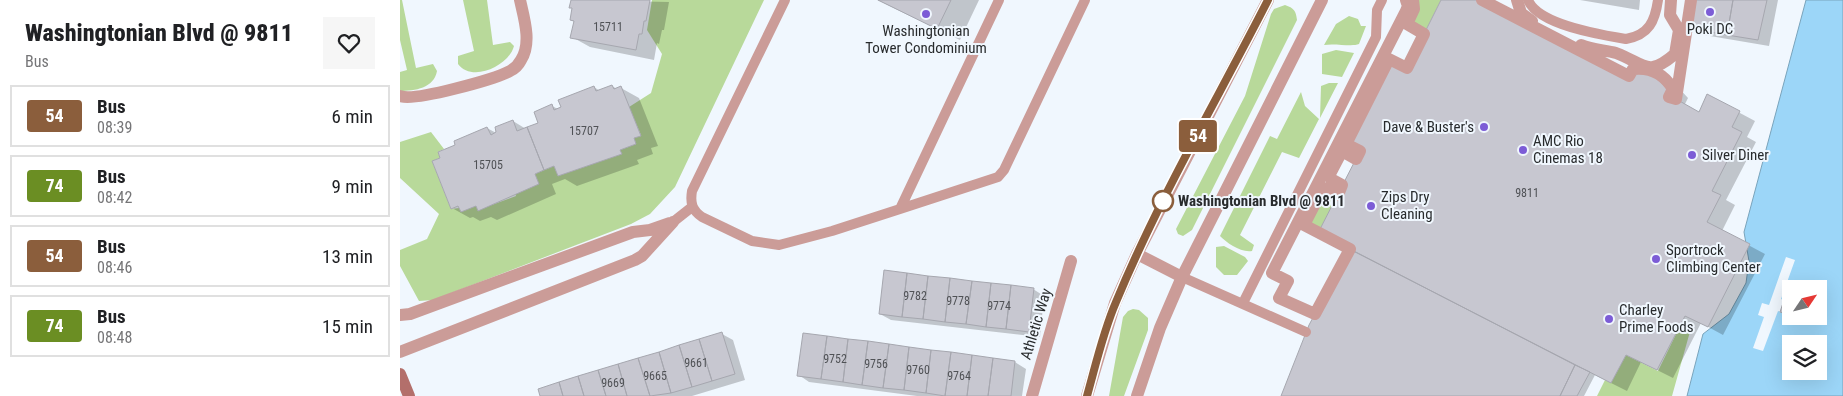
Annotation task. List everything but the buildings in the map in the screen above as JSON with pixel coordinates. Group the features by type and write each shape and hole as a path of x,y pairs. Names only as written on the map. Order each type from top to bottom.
{"main road":[{"path":"400,374 409,396"}],"street":[{"path":"400,96 415,98 495,77 512,70 522,59 526,42 520,0"},
{"path":"1087,396 1115,303 1138,254 1268,0"},
{"path":"1137,396 1160,328 1182,277 1322,0"},
{"path":"1406,0 1408,6 1406,11 1272,273 1288,281 1279,298 1315,314 1350,249 1304,225 1322,190 1327,188 1338,194 1342,185 1331,179 1330,174 1342,151 1356,158 1360,151 1346,144 1389,59 1407,68 1424,34 1407,24 1412,14 1413,0"},
{"path":"1482,0 1629,76 1633,69 1656,72 1670,83 1673,89 1669,96 1676,100 1691,0"},
{"path":"1517,0 1521,13 1530,20 1586,47 1614,53 1637,65 1652,68 1662,65 1675,54 1679,30 1670,15 1671,0"},
{"path":"400,315 410,314 632,232 650,230 673,222"},
{"path":"400,352 636,260 642,256 656,238 673,222"},
{"path":"1138,254 1182,277"},
{"name":"Athletic Way","path":"1032,396 1071,261"}],"lane":[{"path":"786,0 692,192 692,207 702,217 750,240 779,245 832,231 991,182 998,177 1004,170 1085,0"},
{"path":"900,209 999,0"},
{"path":"1242,303 1376,37 1377,10 1382,0"},
{"path":"1528,0 1535,12 1555,22 1626,39 1636,37 1649,27 1655,19 1658,0"},
{"path":"673,222 692,207"},
{"path":"1182,277 1306,332"}],"green space":[{"path":"400,0 402,0 416,68 433,64 437,71 435,77 428,85 406,91 400,91 400,72 407,70 400,40"},
{"path":"463,0 487,0 493,45 510,42 514,46 505,60 489,70 472,72 464,70 458,64 458,56 474,51"},
{"path":"652,0 764,0 675,187 650,214 631,224 433,300 419,301 400,266 400,250 427,239 439,214 400,178 400,142 431,132 444,149 438,152 440,158 432,161 451,209 476,206 478,210 516,196 515,193 535,174 554,166 558,176 621,154 620,150 636,144 634,138 641,135 629,107 651,93 662,54 647,30"},
{"path":"1413,0 1441,0 1424,34 1407,24"},
{"path":"1285,5 1294,10 1297,20 1192,230 1183,236 1178,234 1176,229 1245,96 1271,14 1274,9"},
{"path":"1349,16 1358,19 1361,26 1366,26 1359,44 1324,45 1336,24"},
{"path":"1336,50 1354,53 1342,77 1322,74 1322,54"},
{"path":"1329,83 1338,83 1320,118 1321,86"},
{"path":"1301,92 1305,106 1319,119 1299,158 1282,152 1240,235 1254,245 1252,251 1239,249 1220,236 1270,136 1277,139"},
{"path":"1322,190 1338,195 1318,233 1304,225"},
{"path":"1224,246 1245,257 1248,261 1237,275 1224,275 1216,267 1216,247"},
{"path":"1133,309 1139,310 1148,318 1148,330 1124,396 1109,396 1123,317 1128,311"},
{"path":"1682,322 1691,328 1672,396 1597,396 1605,380 1611,383 1626,355 1658,371"}],"water":[{"path":"1806,0 1843,0 1843,396 1687,396 1703,334 1729,314 1746,283 1749,261 1744,232"}],"pier":[{"path":"1786,257 1795,260 1788,280 1782,280 1782,312 1778,311 1763,351 1753,348 1764,317 1758,315 1762,303 1769,305"}],"bus line":[{"name":"54","path":"1087,396 1115,303 1160,208 1268,0"}],"place":[{"name":"Poki DC","path":"1710,12"},
{"name":"Washingtonian Tower Condominium","path":"926,14"},
{"name":"Dave & Buster's","path":"1484,127"},
{"name":"AMC Rio Cinemas 18","path":"1523,150"},
{"name":"Silver Diner","path":"1692,155"},
{"name":"Washingtonian Blvd @ 9811","path":"1163,201"},
{"name":"Zips Dry Cleaning","path":"1371,206"},
{"name":"Sportrock Climbing Center","path":"1656,259"},
{"name":"Charley Prime Foods","path":"1609,319"}]}
